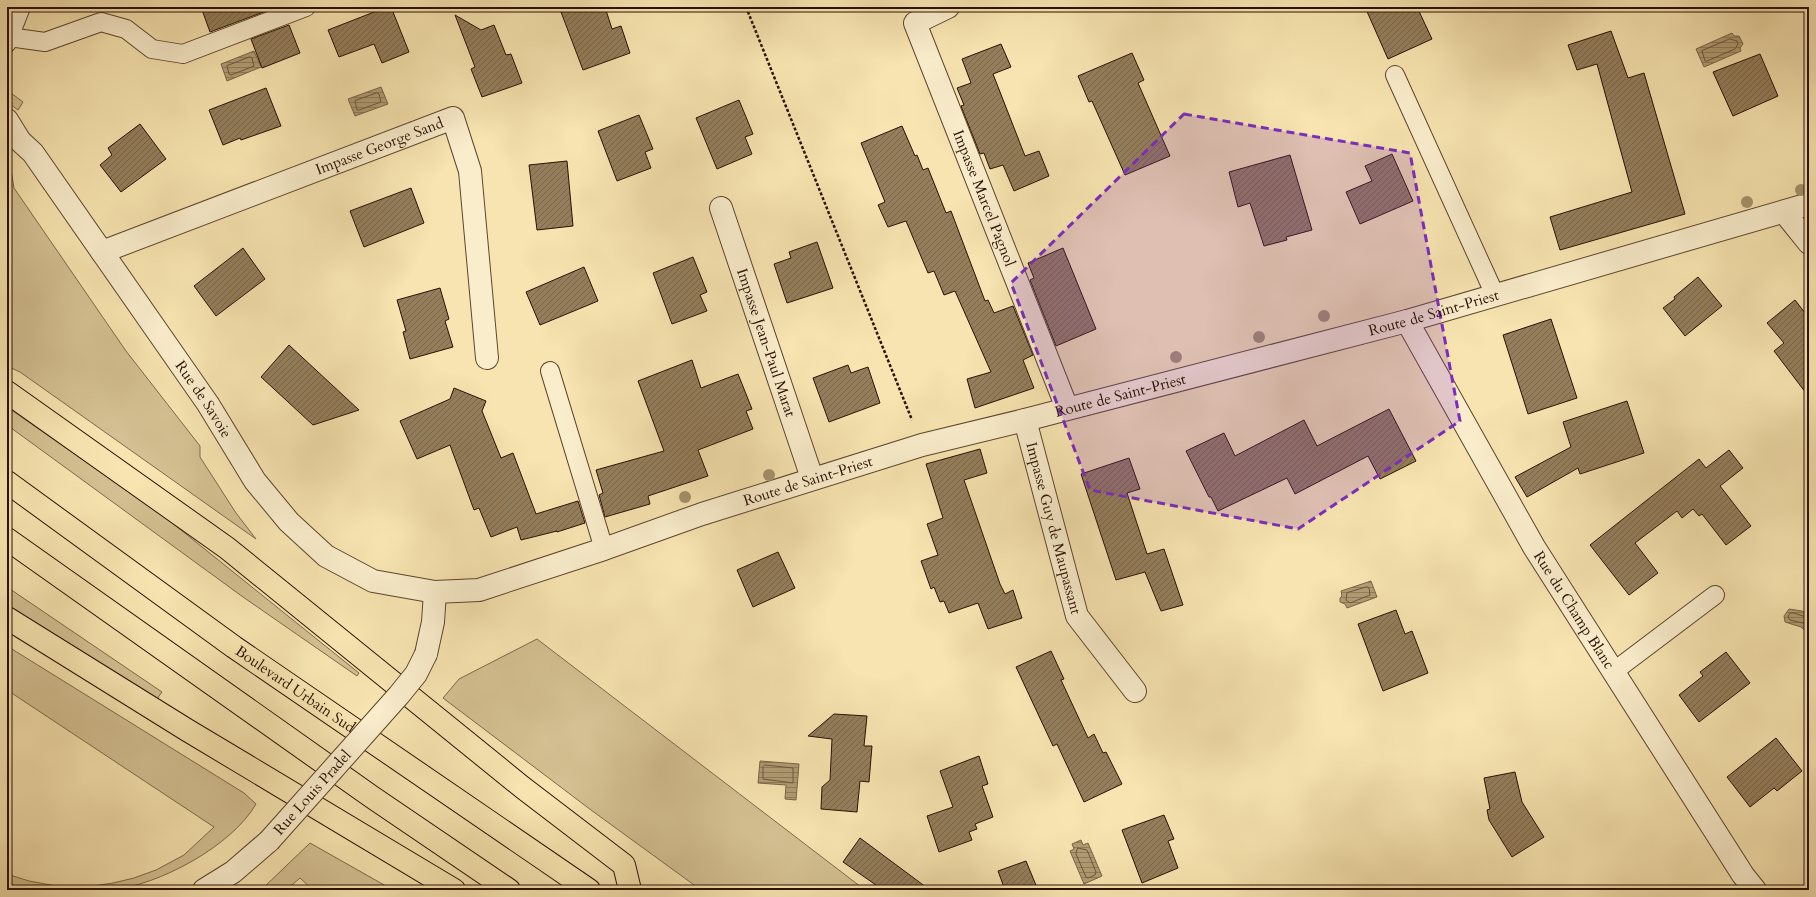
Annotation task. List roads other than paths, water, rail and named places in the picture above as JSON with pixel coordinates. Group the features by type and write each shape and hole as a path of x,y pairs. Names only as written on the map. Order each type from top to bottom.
{"highway":[{"path":"7,392 227,548 516,782 624,865 630,890"},
{"name":"Boulevard Urbain Sud","path":"7,482 234,647 589,890"},
{"path":"7,539 333,770 509,890"},
{"path":"7,618 187,730 454,890"}],"street":[{"name":"Impasse Marcel Pagnol","path":"948,7 915,23 1067,408"},
{"name":"Impasse George Sand","path":"102,252 453,118 470,171 487,358"},
{"name":"Rue de Savoie","path":"7,120 14,140 33,153 208,404 255,481 289,522 326,556 373,581 435,592"},
{"name":"Route de Saint-Priest","path":"435,592 479,590 604,549 702,514 812,478 922,445 1025,420 1407,321 1809,204"},
{"name":"Impasse Jean-Paul Marat","path":"721,208 812,478"},
{"path":"1784,212 1809,244"},
{"name":"Rue du Champ Blanc","path":"1407,321 1534,547 1743,875 1755,890"},
{"name":"Impasse Guy de Maupassant","path":"1025,420 1077,616 1135,691"},
{"name":"Rue Louis Pradel","path":"204,890 233,872 269,841 416,674 426,654 433,622 435,592"}],"lane":[{"path":"21,7 8,40 45,42 101,22 126,29 152,49 183,54 306,7"},
{"path":"1395,75 1495,295"},
{"path":"550,371 604,549"},
{"path":"1613,672 1715,595"}],"water":[{"path":"1732,33 1734,36 1739,36 1743,44 1740,48 1741,51 1704,67 1696,49"},
{"path":"254,51 261,67 227,81 221,64"},
{"path":"381,87 388,104 355,116 348,99"},
{"path":"1371,581 1377,597 1347,608 1345,604 1340,602 1340,598 1342,596 1341,591"},
{"path":"1789,609 1802,611 1809,615 1809,634 1801,627 1785,622 1784,616"},
{"path":"760,761 799,764 796,800 785,799 786,785 758,783"},
{"path":"1081,840 1083,845 1088,843 1102,876 1084,884 1070,851 1074,849 1072,844"}]}
